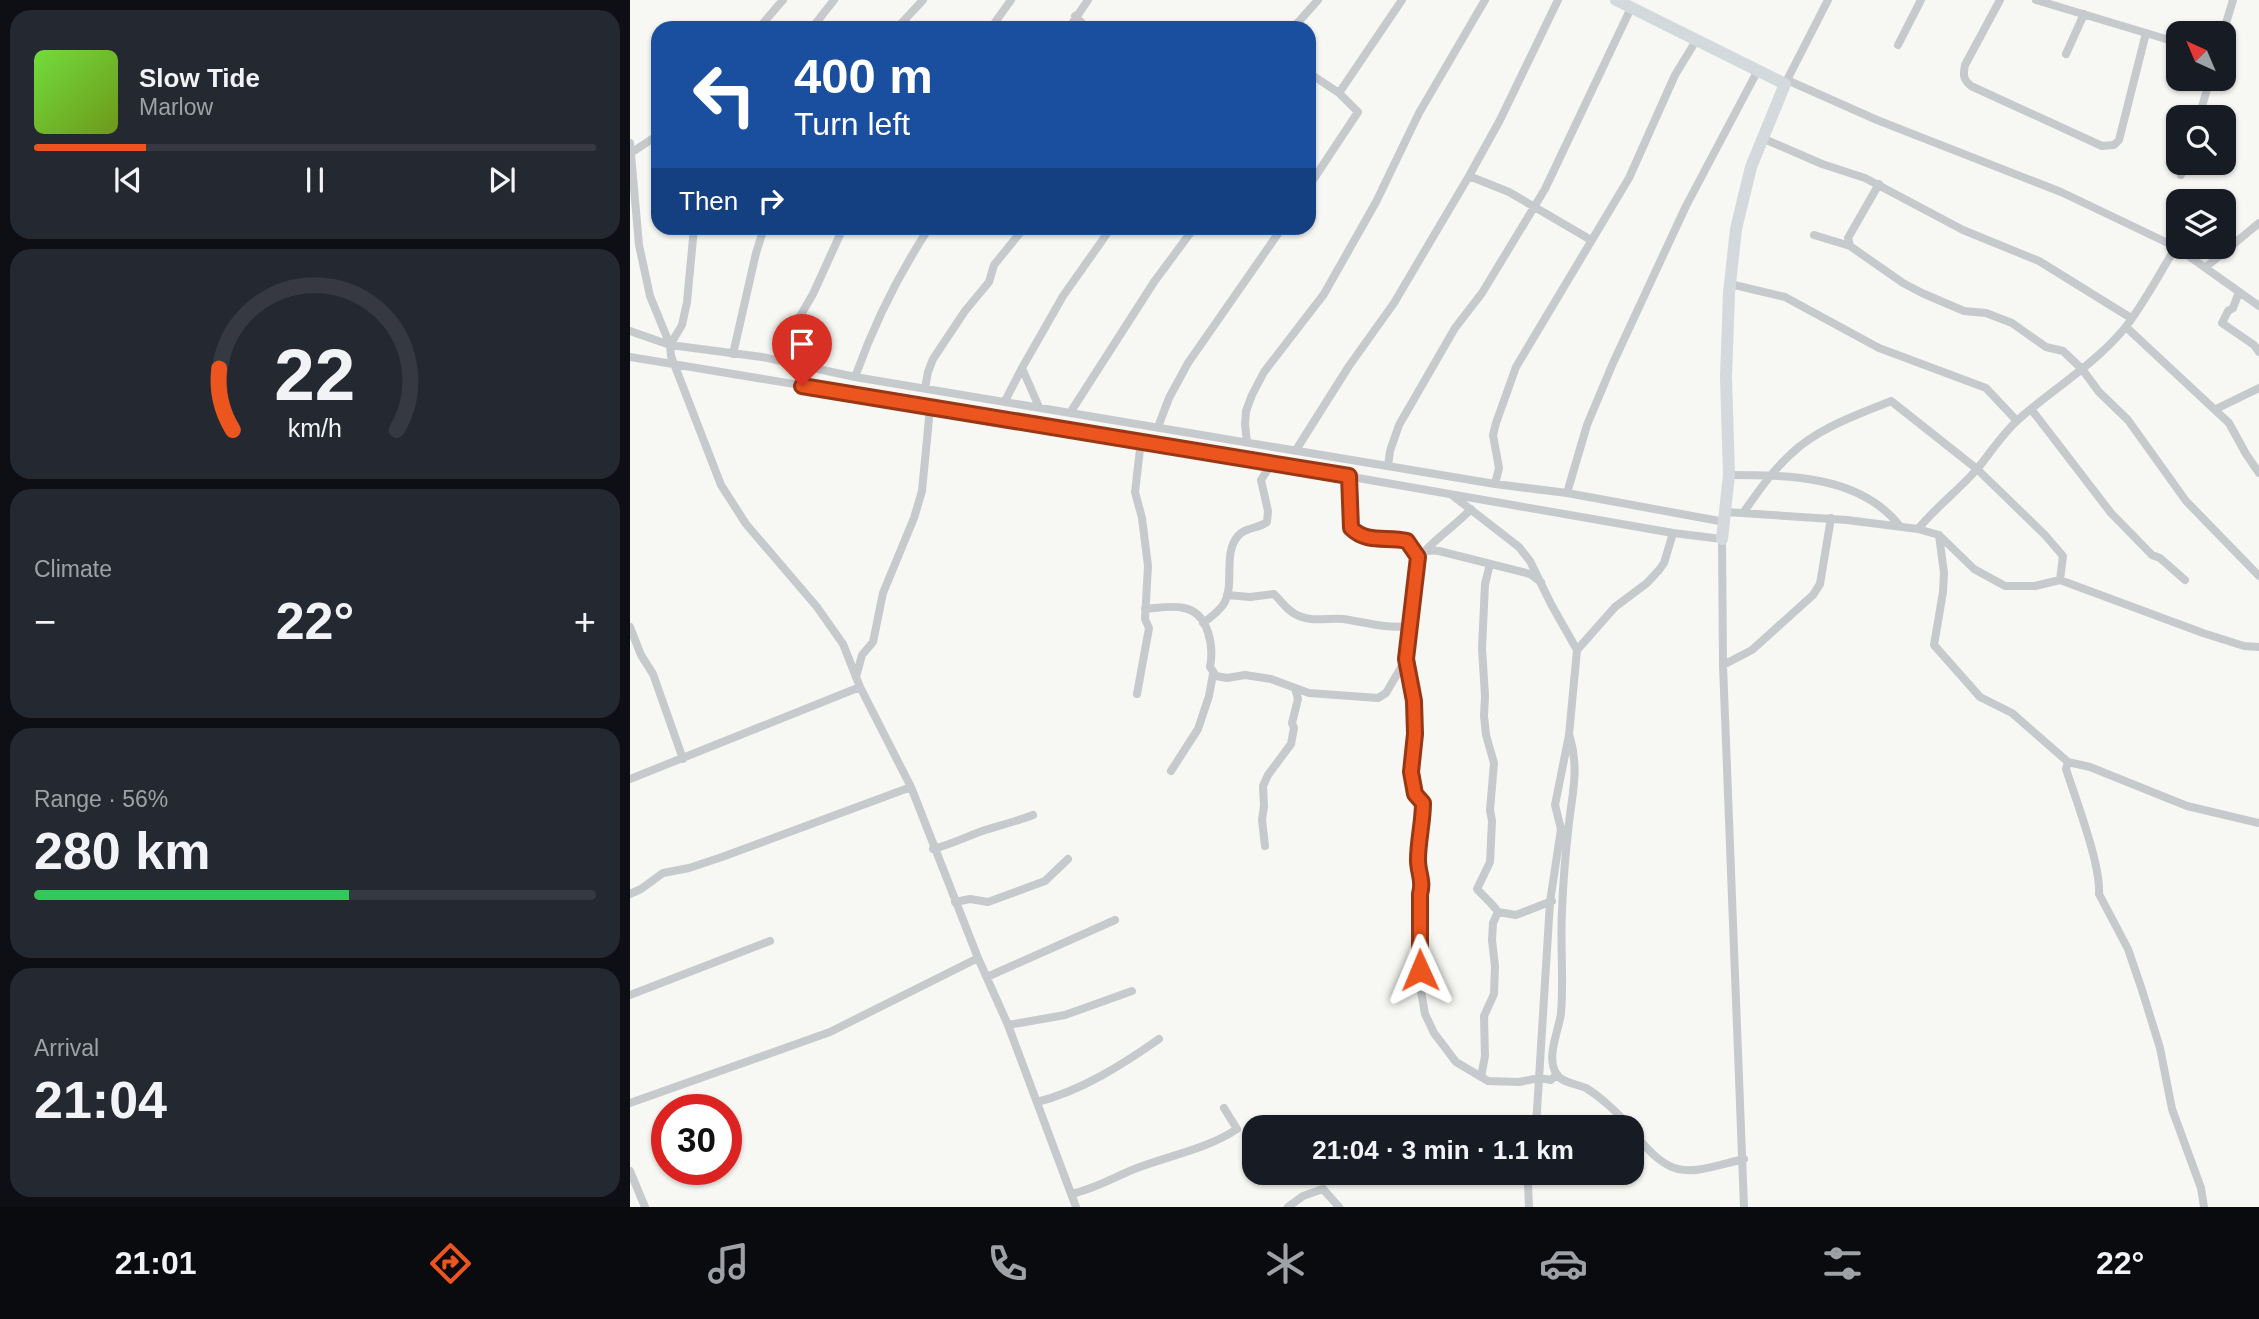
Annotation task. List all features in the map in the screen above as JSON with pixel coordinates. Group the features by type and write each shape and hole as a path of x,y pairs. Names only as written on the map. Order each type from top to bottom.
{"street":[{"path":"765,21 783,0"},
{"path":"818,21 834,0"},
{"path":"904,21 923,0"},
{"path":"996,21 1011,0"},
{"path":"1072,21 1088,0"},
{"path":"1299,21 1318,0"},
{"path":"1339,93 1402,0"},
{"path":"1247,442 1246,411 1264,372 1324,294 1382,191 1419,113 1485,0"},
{"path":"1296,450 1349,366 1394,303 1469,176 1500,120 1558,0"},
{"path":"1616,0 1758,70 2061,192 2166,242"},
{"path":"1745,1207 1723,665 1722,539 1729,475 1726,377 1730,284 1736,229 1751,167 1786,82 1828,0"},
{"path":"1898,45 1921,0"},
{"path":"2000,0 1965,65 1963,74 1966,82 2102,146 2114,145 2119,140 2146,33"},
{"path":"2036,0 2166,39"},
{"path":"2227,21 2233,0"},
{"path":"1388,466 1399,425 1455,328 1482,293 1536,207 1631,8"},
{"path":"2066,54 2084,14"},
{"path":"1075,16 1080,21"},
{"path":"1495,484 1499,468 1493,435 1516,368 1629,178 1675,75 1697,39"},
{"path":"1567,493 1587,425 1609,373 1686,206 1758,70"},
{"path":"1316,78 1339,93 1358,112 1316,175"},
{"path":"1762,138 1822,164 1879,184 1963,230 2039,261 2131,318"},
{"path":"631,153 651,140"},
{"path":"630,142 634,247 670,345 671,356 721,485 746,524 817,607 843,645 860,687 911,788 933,849 1008,1025 1076,1207"},
{"path":"1469,176 1509,192 1591,240"},
{"path":"1850,246 1849,238 1879,184"},
{"path":"2206,267 2259,223"},
{"path":"1814,234 1850,246 1922,293 1964,311 1986,313 2012,323 2046,347 2063,351 2082,369 2099,392 2128,419 2186,500 2259,576"},
{"path":"670,345 682,326 693,235"},
{"path":"733,354 755,253 761,235"},
{"path":"786,364 792,330 813,294 840,235"},
{"path":"855,377 886,302 924,235"},
{"path":"925,388 933,359 965,311 989,282 994,265 1018,235"},
{"path":"1006,401 1063,296 1106,235"},
{"path":"1070,412 1154,282 1189,235"},
{"path":"1158,428 1169,398 1188,363 1277,235"},
{"path":"1917,529 1933,510 1977,469 2017,421 2082,369 2126,327 2168,259"},
{"path":"2194,259 2259,306"},
{"path":"1730,284 1785,297 1879,348 1986,388 2017,421"},
{"path":"2239,292 2233,308 2228,311 2222,323 2254,345 2259,352"},
{"path":"2126,327 2216,409 2228,423 2259,473"},
{"path":"630,331 670,345 762,357 855,377 1495,484 1725,517 1743,513 1899,525 1939,535 1974,569 2005,586 2035,586 2060,580 2213,637 2259,647"},
{"path":"630,357 1272,463 1673,533 1722,539"},
{"path":"1022,368 1039,407"},
{"path":"2216,409 2259,388"},
{"path":"1743,513 1770,475 1803,443 1891,401 1977,469 2061,552 2064,562 2060,580"},
{"path":"856,677 863,655 873,642 883,593 915,518 922,491 930,408"},
{"path":"2031,410 2110,513 2152,555 2160,558 2185,580"},
{"path":"1137,694 1149,628 1145,619 1147,566 1142,518 1135,492 1141,441"},
{"path":"1203,623 1222,606 1227,595 1234,542 1247,530 1267,522 1268,511 1261,480 1272,463"},
{"path":"1729,475 1793,476 1816,480 1847,490 1874,503 1890,514 1899,525"},
{"path":"1349,476 1351,528 1368,538 1407,541 1418,557 1406,659 1414,701 1415,734 1411,772 1415,794 1423,803 1418,862 1423,884 1420,894 1419,950 1425,1014 1434,1033 1456,1062 1488,1081 1519,1082 1539,1078 1551,1080 1557,1074"},
{"path":"1449,494 1519,547 1530,561 1577,650 1569,735 1555,805 1561,829 1550,902 1537,1115"},
{"path":"1418,557 1471,509"},
{"path":"1723,665 1752,650 1813,596 1820,584 1831,518"},
{"path":"1577,650 1615,607 1647,583 1659,570 1664,563 1673,533"},
{"path":"1939,535 1943,583 1934,645 1980,697 2012,713 2068,762 2102,772 2188,806 2259,823"},
{"path":"1425,551 1439,551 1530,574 1541,583"},
{"path":"1490,564 1485,584 1482,648 1485,696 1483,716 1494,763 1490,810 1492,821 1490,862 1476,889 1483,898 1490,900 1498,912 1516,915 1563,895"},
{"path":"1227,595 1250,597 1275,594 1289,611 1310,619 1343,619 1385,626 1409,626"},
{"path":"1146,609 1184,608 1196,613 1211,642 1210,667 1213,674 1209,696 1198,729 1171,771"},
{"path":"630,627 641,655 653,674 683,759"},
{"path":"1213,674 1227,678 1245,675 1271,679 1309,693 1378,698 1386,693 1406,659"},
{"path":"630,779 860,687"},
{"path":"1265,846 1262,820 1263,786 1291,744 1294,728 1292,723 1298,699 1295,688"},
{"path":"1569,735 1573,748 1575,790 1568,831 1563,895 1561,1013 1553,1051 1557,1074 1565,1081 1588,1090 1616,1115"},
{"path":"2068,762 2066,769 2093,857 2100,886 2099,894 2128,949 2142,990 2160,1048 2172,1110 2201,1188 2204,1207"},
{"path":"630,894 663,873 690,868 911,788"},
{"path":"933,849 1032,815"},
{"path":"955,902 970,899 988,902 1045,881 1068,859"},
{"path":"1481,1077 1485,1056 1485,1016 1494,995 1492,940 1493,923 1498,912"},
{"path":"986,977 1115,920"},
{"path":"630,995 770,941"},
{"path":"630,1103 830,1032 978,958"},
{"path":"1008,1025 1065,1015 1132,991"},
{"path":"1037,1102 1101,1076 1159,1039"},
{"path":"1071,1194 1090,1190 1137,1168 1225,1137 1237,1129 1224,1108"},
{"path":"1644,1144 1673,1169 1692,1171 1744,1159"},
{"path":"630,1171 645,1207"},
{"path":"1528,1185 1529,1207"},
{"path":"1288,1207 1303,1196 1323,1189 1339,1207"}],"route":[{"path":"802,386 1349,476 1350,524 1354,532 1373,540 1391,538 1407,541 1418,557 1406,659 1414,701 1415,734 1411,772 1415,794 1423,803 1418,862 1423,884 1420,894 1420,970"}]}
